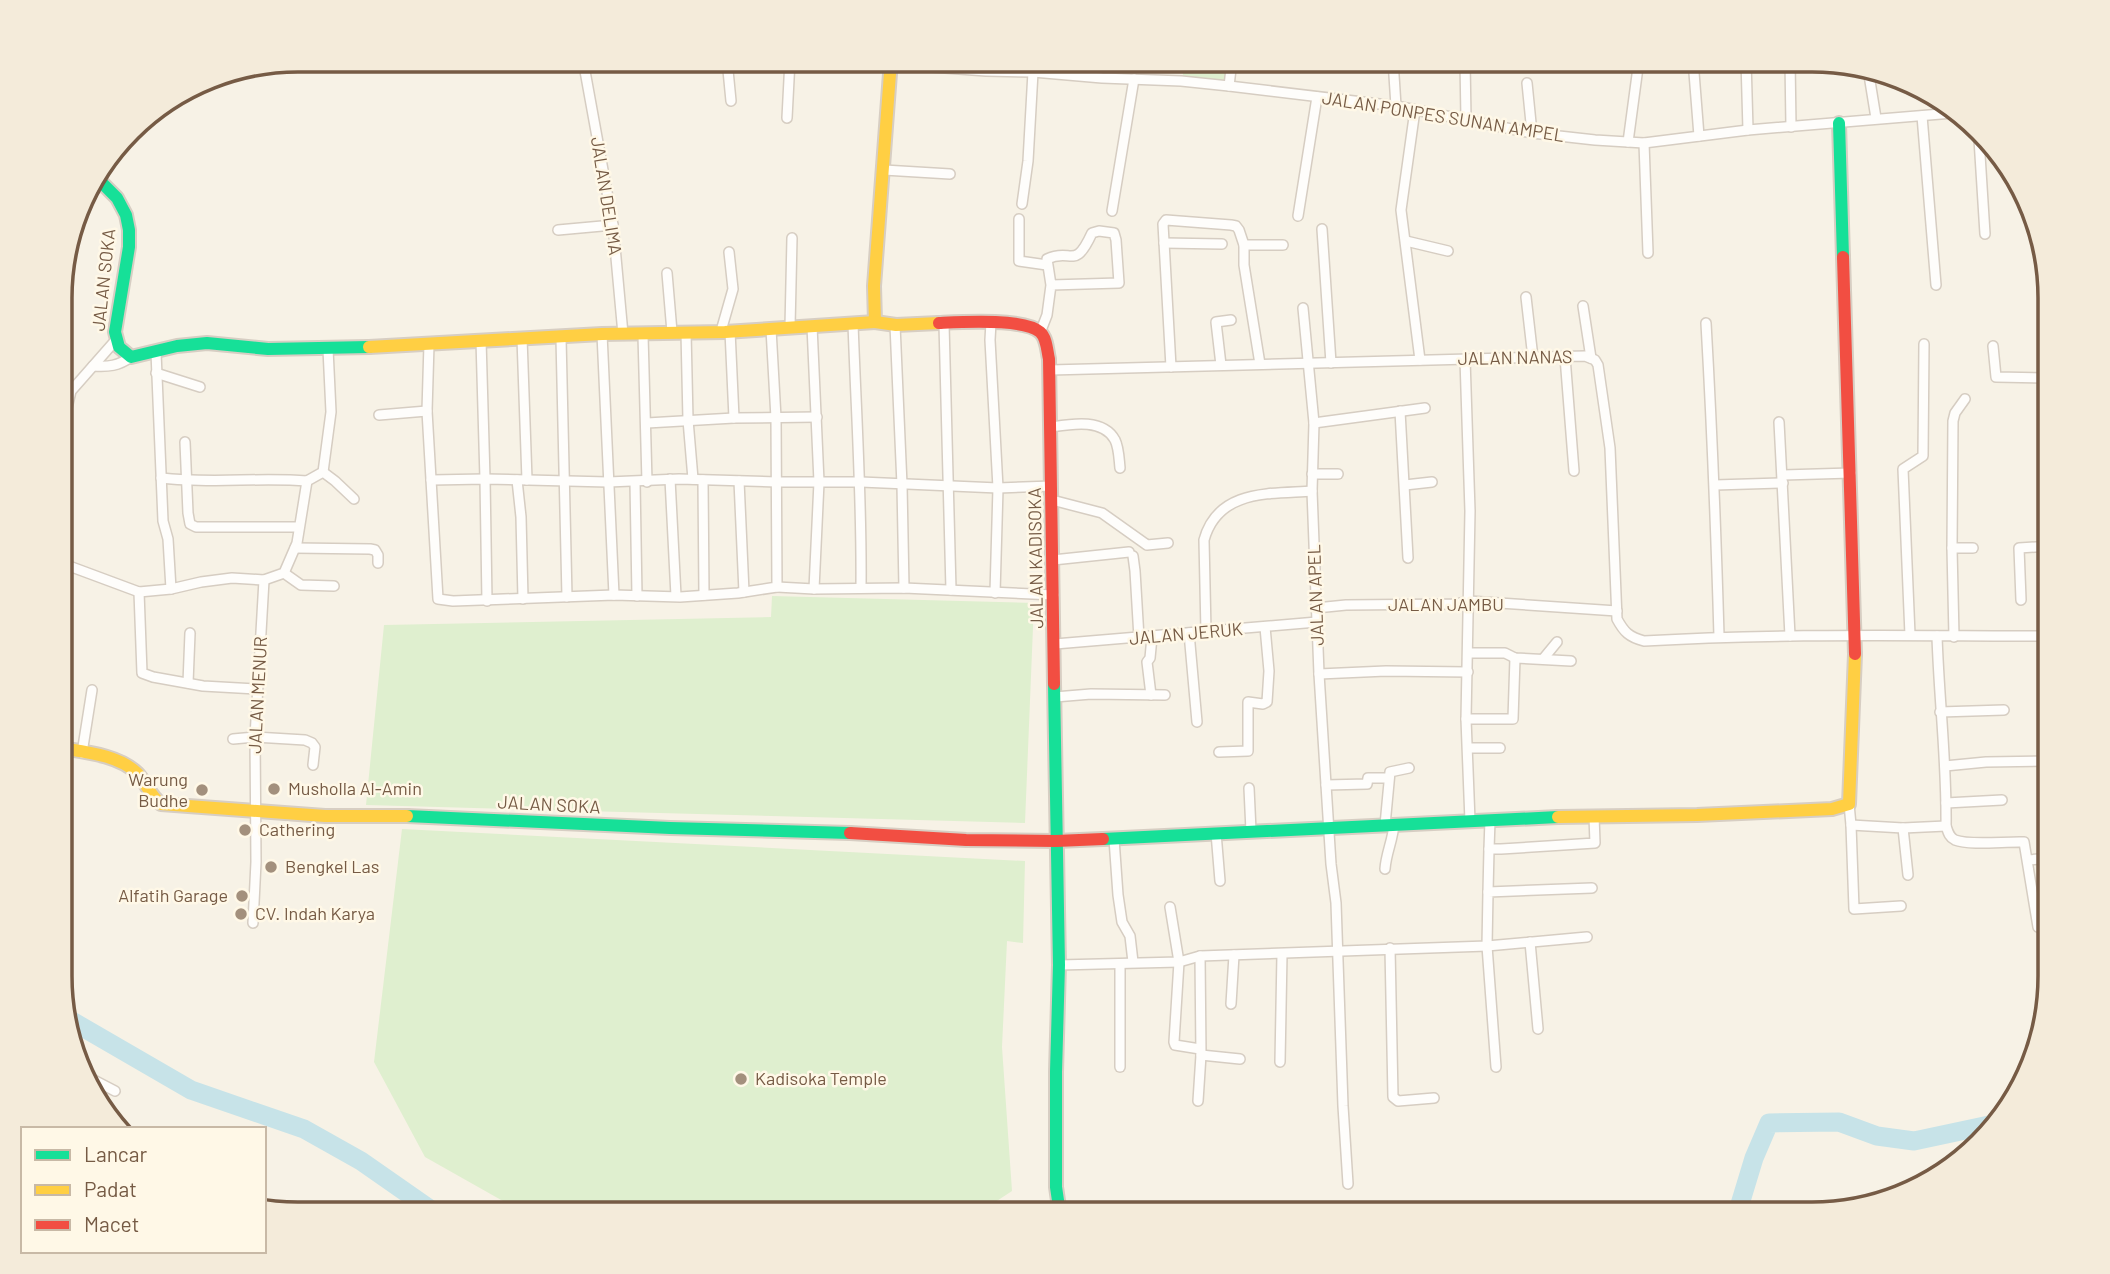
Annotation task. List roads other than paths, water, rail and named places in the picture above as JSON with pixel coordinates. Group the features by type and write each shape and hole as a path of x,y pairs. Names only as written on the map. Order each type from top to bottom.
{"street":[{"name":"JALAN DELIMA","path":"585,72 614,225 623,334"},
{"path":"728,72 731,101"},
{"path":"787,118 789,72"},
{"path":"875,322 874,286 890,72"},
{"name":"JALAN PONPES SUNAN AMPEL","path":"986,72 1033,72 1229,86 1396,106 1532,133 1644,143 1748,130 1944,114"},
{"path":"1022,204 1028,161 1033,72"},
{"path":"1229,86 1231,72"},
{"path":"1394,72 1396,106"},
{"path":"1466,119 1470,72"},
{"path":"1628,142 1637,72"},
{"path":"1694,72 1699,136"},
{"path":"1746,72 1748,130"},
{"path":"1790,72 1791,127"},
{"path":"1112,211 1134,79"},
{"path":"1870,79 1876,118"},
{"path":"1527,83 1532,133"},
{"path":"1298,216 1317,97"},
{"path":"1415,110 1401,210 1420,360"},
{"path":"1922,116 1936,285"},
{"path":"1839,122 1856,637 1849,804 1854,909 1901,906"},
{"path":"1644,143 1648,253"},
{"path":"1979,146 1985,234"},
{"path":"884,170 950,174"},
{"name":"JALAN SOKA","path":"103,184 119,201 127,218 129,242 115,321 115,341 122,351 131,357"},
{"path":"1019,219 1020,263 1047,265"},
{"path":"1171,366 1163,224 1166,220 1236,226 1244,245 1244,265 1260,365"},
{"path":"558,230 614,225"},
{"path":"1322,229 1331,362"},
{"path":"93,366 120,365 131,357 177,346 207,343 268,349 328,349 875,322 895,325 991,322 1024,326 1040,333 1047,315 1051,285 1047,260 1050,257 1073,257 1081,254 1092,233 1114,233 1119,283 1051,285"},
{"path":"790,327 792,238"},
{"path":"1406,242 1448,251"},
{"path":"1164,243 1222,244"},
{"path":"1244,245 1283,245"},
{"path":"729,252 733,289 726,331 734,418"},
{"path":"667,273 672,332"},
{"path":"1526,297 1533,358"},
{"path":"1583,306 1591,358"},
{"name":"JALAN APEL","path":"1303,308 1314,423 1312,491 1316,608 1328,827 1336,903 1348,1184"},
{"path":"1221,365 1217,321 1231,320"},
{"path":"991,322 998,488 995,593"},
{"path":"853,323 861,482 861,587"},
{"path":"1706,323 1715,485 1719,636"},
{"path":"944,324 951,590"},
{"path":"895,325 904,588"},
{"path":"812,326 819,482 814,589"},
{"path":"771,329 776,418 777,587"},
{"path":"686,332 688,420 698,480 705,595"},
{"name":"JALAN KADISOKA","path":"1040,333 1045,342 1050,370 1059,965 1056,1117 1058,1202"},
{"path":"602,334 614,595"},
{"path":"643,335 647,482"},
{"path":"522,338 523,599"},
{"path":"561,338 567,597"},
{"path":"481,340 487,601"},
{"path":"72,390 115,341"},
{"path":"429,344 427,411 438,599 487,601 614,595 705,595 777,587 904,588 1054,595"},
{"path":"1910,635 1903,469 1923,456 1924,344"},
{"path":"1993,346 1996,377 2038,378"},
{"path":"323,472 331,412 328,349"},
{"path":"156,352 163,521 168,539 172,589"},
{"path":"1564,357 1574,471"},
{"name":"JALAN NANAS","path":"1050,370 1591,358 1598,365 1610,448 1617,619 1624,632 1633,638 1644,641 1719,636 2038,636"},
{"path":"1465,359 1470,511 1466,719 1471,821"},
{"path":"156,373 200,387"},
{"path":"1954,637 1953,421 1965,399"},
{"path":"1314,423 1425,408"},
{"path":"379,415 427,411"},
{"path":"1400,411 1408,558"},
{"path":"647,423 817,417"},
{"path":"1779,422 1790,636"},
{"path":"1051,427 1079,423 1095,425 1113,436 1120,468"},
{"path":"185,442 190,524 196,527 299,527"},
{"path":"161,478 188,482 276,478 307,481 323,472"},
{"path":"323,472 354,499"},
{"path":"1715,485 1851,473"},
{"path":"1312,474 1338,474"},
{"path":"431,480 647,482 670,479 861,482 998,488 1052,486"},
{"path":"670,479 676,596"},
{"path":"72,567 139,592 232,578 264,580 284,573 297,543 307,481"},
{"path":"739,481 744,592"},
{"path":"635,482 637,596"},
{"path":"1405,485 1432,482"},
{"path":"1206,632 1204,540 1208,525 1233,502 1250,495 1312,491"},
{"path":"1052,500 1102,513 1147,545 1168,543"},
{"path":"2021,600 2019,548 2038,547"},
{"path":"295,548 370,549 375,550 378,555 378,564"},
{"path":"1952,548 1973,548"},
{"path":"1053,560 1131,554 1135,571 1139,638"},
{"path":"284,573 301,585 334,586"},
{"name":"JALAN MENUR","path":"253,923 257,689 264,580"},
{"path":"139,592 142,673 188,683 257,689"},
{"name":"JALAN JAMBU","path":"1316,608 1346,605 1456,604 1469,601 1617,611"},
{"name":"JALAN JERUK","path":"1055,644 1317,622"},
{"path":"1219,752 1248,751 1248,702 1267,702 1269,671 1265,627"},
{"path":"188,683 190,633"},
{"path":"1189,634 1198,722"},
{"path":"1937,636 1946,826 1949,835 1954,840 1967,842 2024,842 2038,927"},
{"path":"1151,695 1147,662 1150,658 1152,637"},
{"path":"1543,659 1558,642"},
{"path":"1468,653 1506,653 1515,658 1571,661"},
{"path":"1466,719 1513,719 1515,658"},
{"path":"1319,674 1386,671 1468,672"},
{"path":"82,752 92,690"},
{"path":"1055,697 1091,694 1164,695"},
{"path":"1940,712 2004,710"},
{"path":"233,739 256,737 295,739 312,743 315,747 313,765"},
{"path":"1468,748 1500,748"},
{"name":"JALAN SOKA","path":"72,750 132,769 161,804 325,816 409,816 966,840 1056,841 1490,820 1711,815 1832,809 1849,804"},
{"path":"1945,766 2038,761"},
{"path":"1385,869 1387,853 1393,840 1389,825 1388,778 1390,772 1409,768"},
{"path":"1326,785 1367,784 1368,778 1388,778"},
{"path":"1249,788 1251,831"},
{"path":"1946,803 2002,800"},
{"path":"1489,849 1595,844 1594,816"},
{"path":"1490,820 1487,946 1496,1067"},
{"path":"1852,825 1903,828 1946,826"},
{"path":"1903,828 1908,875"},
{"path":"1216,833 1220,881"},
{"path":"1114,839 1122,922 1130,936 1133,962"},
{"path":"2028,860 2038,859"},
{"path":"1488,892 1592,887"},
{"path":"1170,906 1179,962 1175,1045 1240,1059"},
{"path":"1059,965 1179,962 1200,957 1234,955 1487,946 1587,937"},
{"path":"1530,942 1538,1029"},
{"path":"1390,948 1393,1097 1398,1101 1434,1098"},
{"path":"1280,1062 1282,954"},
{"path":"1231,1004 1234,955"},
{"path":"1198,1101 1201,1052 1200,957"},
{"path":"1120,964 1120,1067"},
{"path":"99,1083 115,1091"}],"waterway":[{"path":"77,1024 191,1090 304,1129 361,1161 420,1202"},
{"path":"1741,1202 1754,1158 1769,1123 1839,1122 1877,1136 1914,1141 1980,1127"}],"place":[{"name":"Musholla Al-Amin","path":"274,789"},
{"name":"Warung Budhe","path":"202,790"},
{"name":"Cathering","path":"245,830"},
{"name":"Bengkel Las","path":"271,867"},
{"name":"Alfatih Garage","path":"242,896"},
{"name":"CV. Indah Karya","path":"241,914"},
{"name":"Kadisoka Temple","path":"741,1079"}]}
